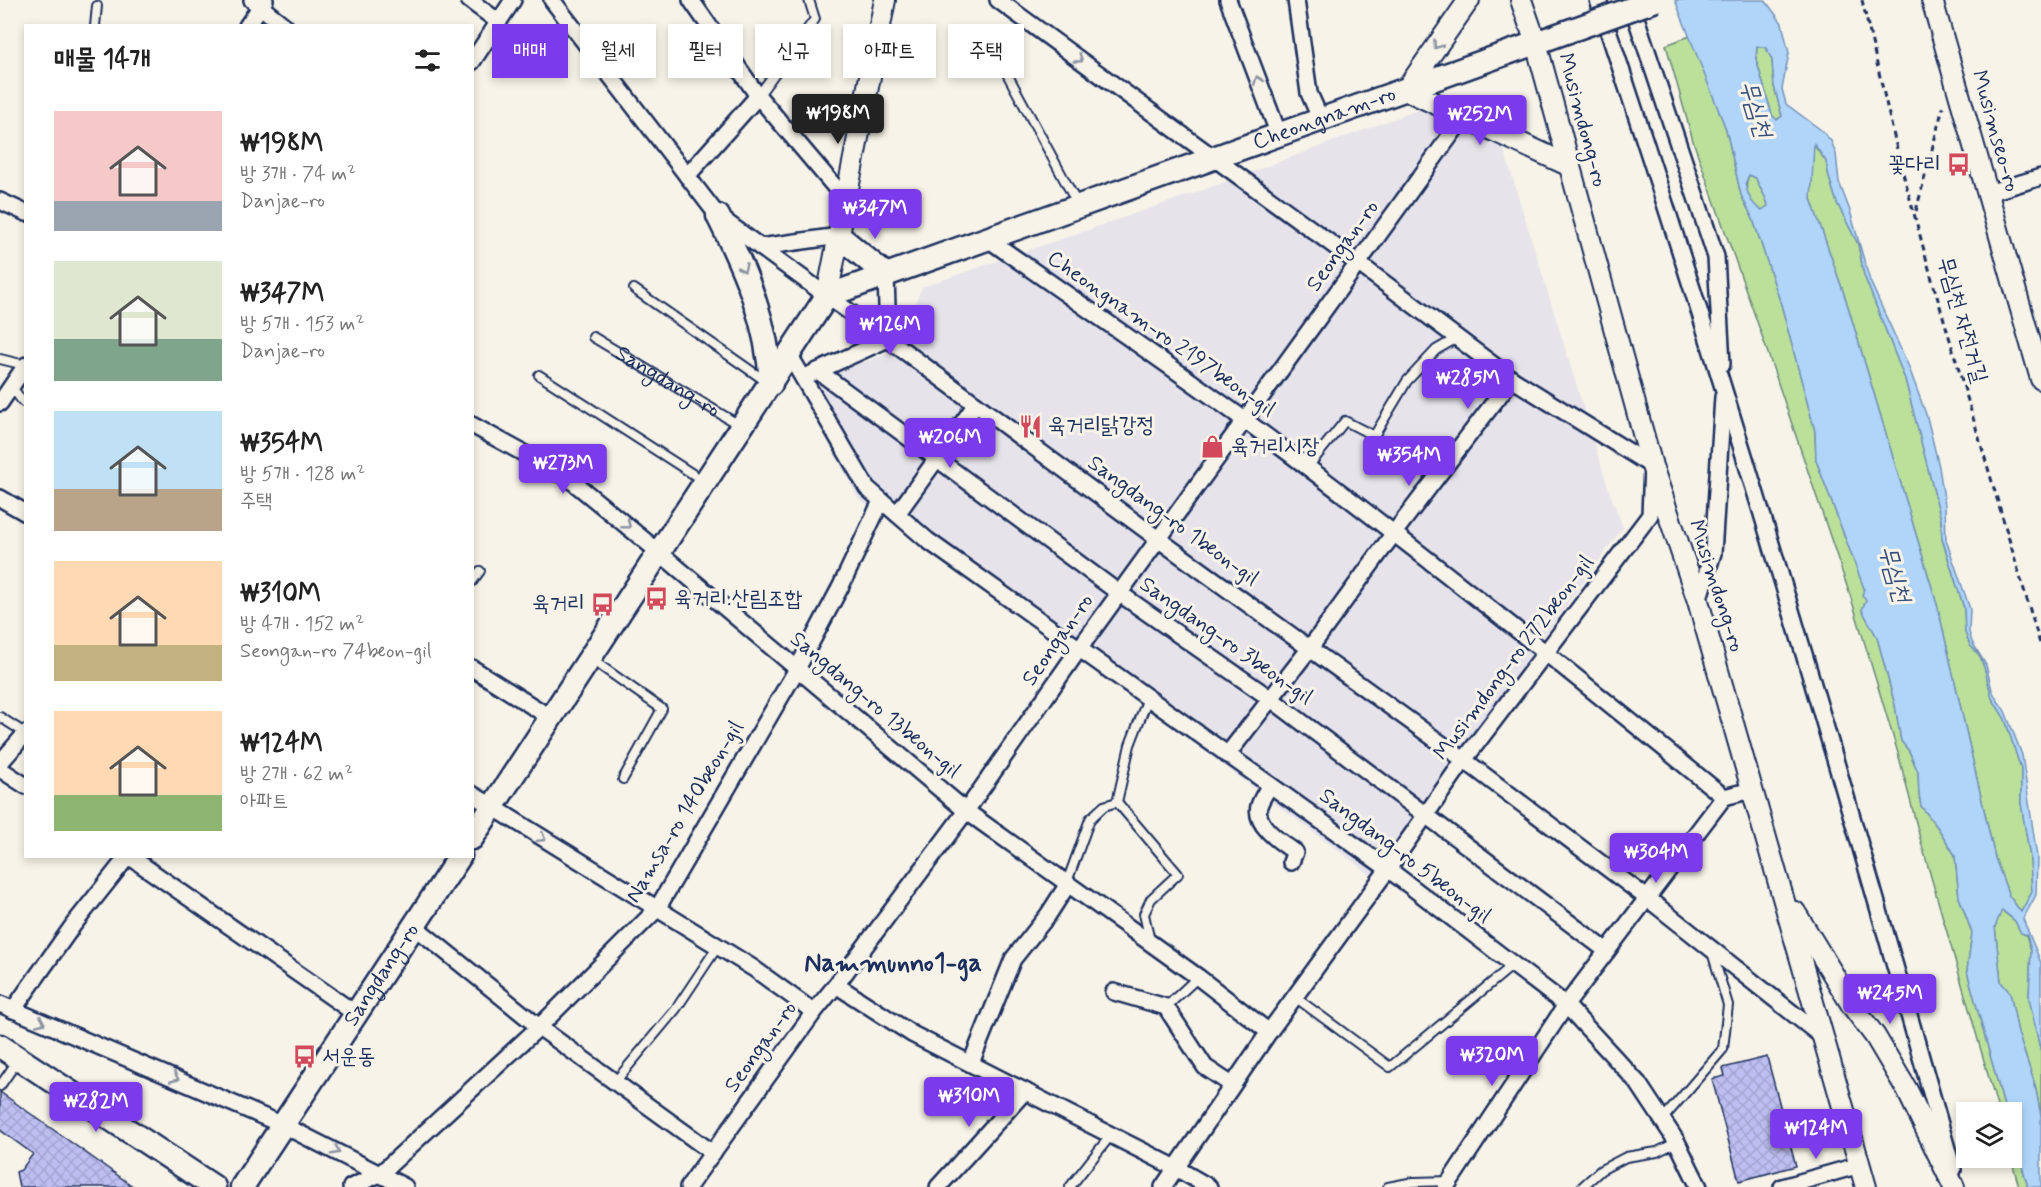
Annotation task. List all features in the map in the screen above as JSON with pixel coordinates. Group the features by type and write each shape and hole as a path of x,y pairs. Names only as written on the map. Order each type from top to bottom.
{"main road":[{"name":"Cheongnam-ro","path":"827,296 1656,0"},
{"path":"717,216 751,285 770,356 771,384"},
{"path":"839,236 886,275"},
{"name":"Sangdang-ro","path":"474,834 827,296"},
{"name":"Sangdang-ro","path":"242,1187 459,858"},
{"path":"0,1046 214,1187"}],"street":[{"path":"469,0 499,22"},
{"path":"474,59 513,0"},
{"name":"Sangdang-ro 1beon-gil","path":"552,0 717,216 1464,760 1647,898 1824,1038"},
{"path":"691,0 758,96 846,200"},
{"path":"827,296 885,0"},
{"path":"998,0 1512,379 1652,466"},
{"path":"1228,0 1279,135"},
{"path":"1296,0 1310,93 1321,120"},
{"path":"1469,0 1406,90 1570,166"},
{"name":"Musimdong-ro","path":"1521,0 1536,43 1652,466 1698,601 1866,1187"},
{"path":"1598,0 1723,386 1850,807 1956,1187"},
{"path":"1630,0 1716,257 1723,386 1713,554 1698,601"},
{"name":"Musimseo-ro","path":"1932,0 2041,380"},
{"path":"248,24 259,2 283,24"},
{"path":"687,176 758,96"},
{"name":"Seongan-ro","path":"688,1187 814,1012 966,811 1119,593 1463,118"},
{"path":"1988,193 2041,177"},
{"path":"0,201 24,212"},
{"path":"760,247 839,236"},
{"name":"Cheongnam-ro 2197beon-gil","path":"988,239 1245,420 1546,652 1724,797"},
{"path":"802,378 888,339 886,275"},
{"name":"Sangdang-ro 5beon-gil","path":"789,354 867,489 927,540 1388,869 1566,1005 1638,1083 1677,1142 1699,1187"},
{"path":"0,403 24,368"},
{"name":"Sangdang-ro 3beon-gil","path":"818,371 1119,593 1271,699 1607,951"},
{"path":"1227,755 1311,648 1394,533 1512,379"},
{"path":"897,514 976,404"},
{"name":"Sangdang-ro 13beon-gil","path":"474,426 567,477 966,811 1198,977 1269,1032"},
{"name":"Musimdong-ro 272beon-gil","path":"1163,1187 1269,1032 1464,760 1650,515 1652,466"},
{"path":"0,498 24,512"},
{"name":"Namsa-ro 140beon-gil","path":"351,1187 380,1174 539,1027 657,909 797,669 841,586 881,501"},
{"path":"474,669 551,718"},
{"path":"0,763 24,734"},
{"path":"0,769 24,785"},
{"path":"1270,785 1259,807 1259,819 1277,840 1295,852 1291,862"},
{"path":"1448,1184 1566,1005 1724,797 1752,790"},
{"path":"474,795 762,973 814,1012"},
{"path":"127,858 7,1007 284,1125 405,1187"},
{"path":"132,858 356,1014"},
{"path":"971,1063 1014,959 1048,915 1067,883"},
{"path":"1780,889 1896,1072 1956,1187"},
{"path":"414,926 539,1027 712,1153"},
{"path":"836,985 912,1034 1209,1187"},
{"path":"1114,992 1166,1006 1205,1068 1232,1085"},
{"path":"938,1187 1025,1091"},
{"path":"1782,1187 1860,1165"}],"lane":[{"path":"758,96 814,19 809,0"},
{"path":"95,24 97,6"},
{"path":"1010,78 1078,207"},
{"path":"634,289 771,384"},
{"name":"Sangdang-ro","path":"593,337 743,427"},
{"path":"1307,468 1345,421 1374,436 1407,381 1436,350 1457,338"},
{"path":"0,359 24,365"},
{"path":"539,375 706,483"},
{"path":"11,386 24,402"},
{"path":"474,579 480,571"},
{"path":"590,659 662,709 623,779"},
{"path":"1117,802 1130,746 1148,698"},
{"path":"0,717 24,732"},
{"path":"1067,883 1090,819 1104,806 1117,802"},
{"path":"1117,802 1178,873 1151,898 1144,914 1151,943"},
{"path":"615,1082 676,1009 718,946"},
{"path":"1662,1120 1723,1049 1728,1005 1711,949"},
{"path":"1295,996 1390,1067 1513,965"},
{"path":"1166,1006 1198,977"},
{"path":"0,1086 19,1058"},
{"path":"1070,1187 1111,1135"},
{"path":"1582,1187 1601,1170 1626,1157 1657,1152 1677,1142"},
{"path":"1388,1187 1414,1182 1448,1184"}],"path":[{"name":"무심천 자전거길","path":"1862,0 1900,162 1931,276 2041,647"},
{"path":"1915,212 1944,104"}],"shaded area":[{"name":"육거리시장","path":"1423,108 1503,147 1610,494 1623,527 1371,875 1094,669 858,498 806,401 818,378 890,353 905,329 922,287 1198,192"}],"green space":[{"path":"1690,36 1726,129 1741,195 1753,219 1781,304 1815,431 1816,460 1864,588 1866,600 1862,610 1877,637 1895,705 1901,741 1909,751 1918,772 1921,806 1955,855 1959,897 1972,933 1967,971 2003,1102 1996,1102 1921,842 1898,753 1851,598 1693,141 1666,45"},
{"path":"1757,46 1766,47 1772,60 1774,86 1782,116 1776,120 1772,115 1756,59"},
{"path":"1813,144 1826,161 1837,203 1858,244 1864,275 1905,379 1941,519 1942,539 1964,608 1965,632 1970,645 1980,656 1992,698 2005,719 2021,769 2021,803 2030,857 2032,892 2021,912 2009,896 1995,858 1938,608 1846,300 1811,199"},
{"path":"1749,175 1756,178 1766,199 1768,206 1762,210 1753,204 1748,195"},
{"path":"2001,910 2015,921 2021,933 2026,935 2031,950 2029,998 2041,1053 2041,1116 2035,1085 2018,1033 2010,993 2001,982 1995,927"},
{"path":"2022,1166 2028,1187 2019,1187 2014,1168 2022,1168"}],"water":[{"name":"무심천","path":"1675,0 1765,0 1782,23 1789,53 1782,89 1786,104 1821,130 1831,141 1836,154 1839,182 1850,211 1870,281 1908,365 1927,417 1945,505 1946,540 1970,609 1969,632 1972,642 1986,665 1992,690 2005,711 2022,755 2037,857 2036,895 2023,919 2041,963 2041,1053 2029,998 2031,950 2027,935 2021,933 2015,921 2002,910 1995,927 2001,982 2010,993 2018,1033 2035,1085 2041,1116 2041,1187 2028,1187 2022,1166 2022,1102 2003,1102 1967,971 1972,933 1959,897 1955,855 1921,806 1918,772 1909,751 1901,741 1895,705 1877,637 1862,610 1866,600 1862,596 1864,588 1816,460 1815,431 1781,304 1753,219 1741,195 1726,129","holes":["1757,46 1766,48 1772,60 1774,86 1782,116 1777,120 1772,115 1756,59","1814,144 1826,161 1837,203 1858,244 1864,275 1905,379 1941,519 1942,538 1964,608 1965,632 1970,645 1980,656 1992,698 2005,719 2021,769 2021,803 2030,857 2032,892 2021,912 2009,896 1995,858 1938,608 1846,300 1811,199","1749,175 1756,178 1766,199 1768,206 1762,210 1750,199 1745,184"]}],"building":[{"path":"1767,1057 1796,1166 1739,1181 1712,1079 1725,1076 1723,1068"},
{"path":"0,1092 134,1187 19,1187 16,1172 21,1170 33,1154 0,1130"}],"place":[{"name":"꽃다리","path":"1959,165"},
{"name":"육거리닭강정","path":"1030,426"},
{"name":"육거리시장","path":"1213,447"},
{"name":"육거리.산림조합","path":"656,599"},
{"name":"육거리","path":"603,604"},
{"name":"서운동","path":"304,1057"}],"district":[{"name":"Nammunno1-ga","path":"893,964"}]}
